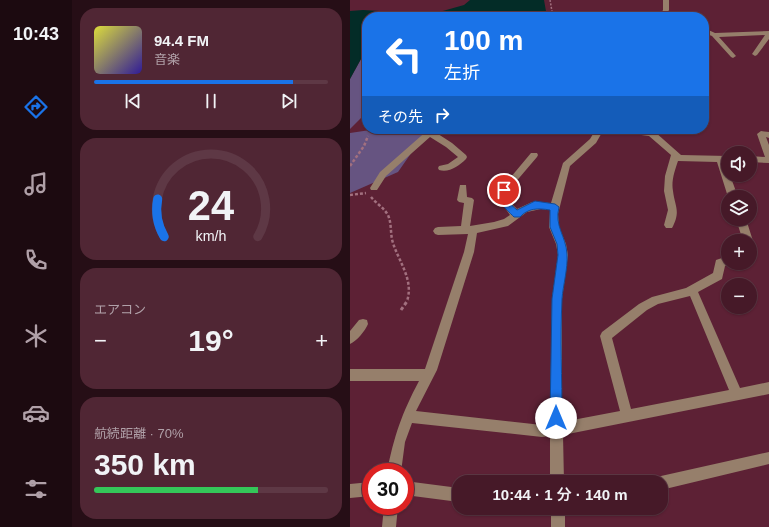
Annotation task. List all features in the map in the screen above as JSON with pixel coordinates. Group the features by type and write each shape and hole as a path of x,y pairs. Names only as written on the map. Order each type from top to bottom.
{"street":[{"path":"665,12 666,0"},
{"path":"709,32 714,35 733,56"},
{"path":"714,35 769,33"},
{"path":"755,54 769,33"},
{"path":"372,190 383,174 428,134"},
{"path":"435,134 463,157 457,164 450,168 442,168"},
{"path":"557,475 557,299 563,255 561,244 554,227 553,214 566,165 570,160 584,150 593,141 597,134"},
{"path":"652,134 679,158 721,159"},
{"path":"757,159 769,158 761,134 769,135"},
{"path":"517,215 505,204 502,197 504,190 534,155"},
{"path":"669,225 673,210 668,191 668,176 675,155"},
{"path":"396,463 400,442 408,416 428,375 469,252 469,200 462,200 463,187"},
{"path":"438,231 469,230 502,224 517,215 520,211 535,205 555,207"},
{"path":"627,416 606,336 643,307 656,300 688,292 718,276 721,263"},
{"path":"692,289 737,394"},
{"path":"350,339 363,324"},
{"path":"350,375 428,375"},
{"path":"408,416 542,431 769,388"},
{"path":"668,481 769,458"},
{"path":"414,489 452,493"},
{"path":"350,491 362,490"},
{"path":"389,527 390,515"},
{"path":"558,515 558,527"}],"path":[{"path":"550,0 552,12"},
{"path":"350,166 364,146 368,136"},
{"path":"350,195 372,190 371,198 386,212 390,220 393,242 409,279 409,293 406,306 401,310"}],"shaded area":[{"path":"470,0 544,0 546,12 439,12 464,5"},
{"path":"363,10 382,12 362,12 362,59 350,79 350,11"},
{"path":"361,59 362,117 350,129 350,79"},
{"path":"362,131 362,134 425,134 398,172 350,193 350,133"}],"route":[{"path":"504,190 502,197 505,204 517,215 520,211 535,205 540,204 555,207 553,214 554,227 561,244 563,255 557,299 556,418"}]}
